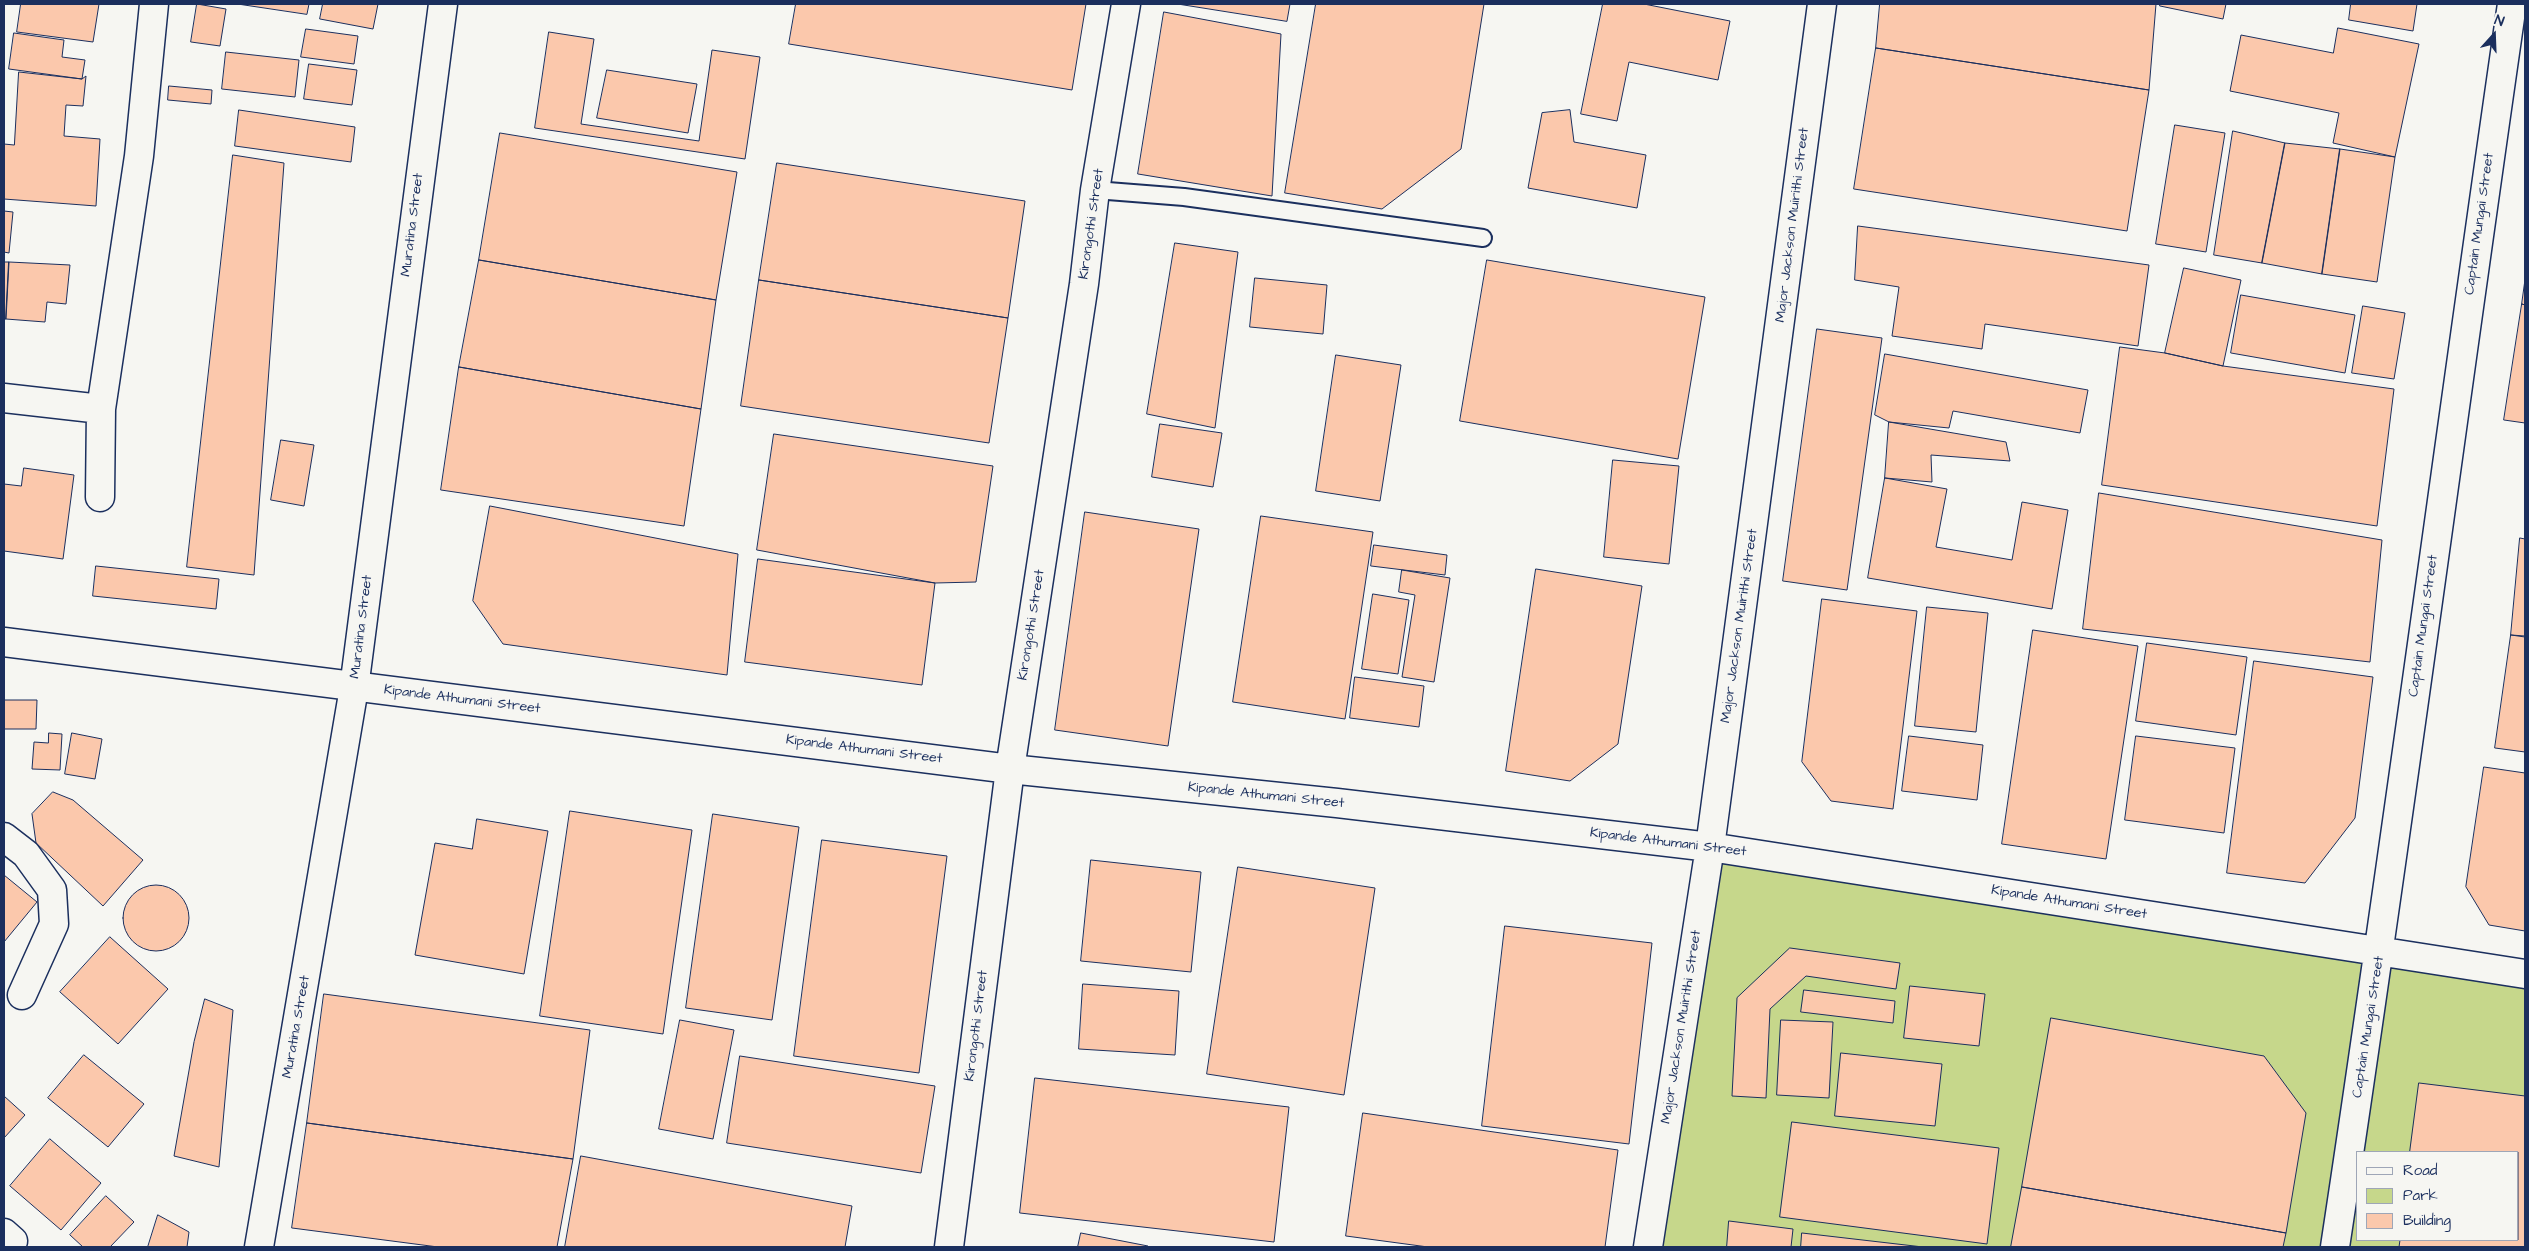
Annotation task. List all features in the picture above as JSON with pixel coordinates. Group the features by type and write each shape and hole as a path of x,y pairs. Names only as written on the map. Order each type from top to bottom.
{"street":[{"path":"100,497 101,409 139,156 154,4"},
{"name":"Muratina Street","path":"259,1247 354,688 443,4"},
{"name":"Kirongothi Street","path":"949,1247 1010,769 1084,284 1095,190 1126,4"},
{"name":"Major Jackson Muirithi Street","path":"1648,1247 1710,847 1822,4"},
{"name":"Captain Mungai Street","path":"2335,1247 2380,952 2452,416 2512,4"},
{"path":"4,398 101,409"},
{"name":"Kipande Athumani Street","path":"4,642 354,688 1010,769 1336,803 1710,847 2525,974"},
{"path":"4,837 26,854 52,890 54,924 22,995"}],"lane":[{"path":"1095,190 1184,197 1484,238"}],"green space":[{"path":"1710,847 2525,974 2525,1247 1645,1247"}],"building":[{"path":"21,4 99,4 93,42 17,32"},
{"path":"197,4 226,9 220,46 191,42"},
{"path":"238,4 309,4 307,14"},
{"path":"323,4 378,4 373,29 320,19"},
{"path":"796,4 1086,4 1072,90 789,44"},
{"path":"1178,4 1290,4 1287,21"},
{"path":"1316,4 1484,4 1461,149 1382,209 1285,193"},
{"path":"1603,4 1644,4 1730,21 1718,80 1629,62 1617,121 1581,114"},
{"path":"1880,4 2156,4 2149,90 1876,48"},
{"path":"2160,4 2226,4 2223,19 2160,6"},
{"path":"2351,4 2417,4 2413,31 2349,20"},
{"path":"1164,12 1281,34 1272,196 1138,174"},
{"path":"2338,28 2419,44 2395,157 2333,143 2339,113 2230,91 2241,35 2333,53"},
{"path":"306,29 358,36 354,64 301,57"},
{"path":"549,32 594,39 581,124 699,141 712,50 760,57 745,159 535,128"},
{"path":"14,33 64,40 62,57 85,60 82,79 9,69"},
{"path":"1876,48 2149,90 2127,231 1854,189"},
{"path":"226,52 299,60 295,97 222,89"},
{"path":"309,64 357,70 352,105 304,99"},
{"path":"607,70 697,84 688,133 597,118"},
{"path":"19,72 82,79 86,76 83,106 66,105 64,136 100,139 96,206 4,199 4,144 14,145"},
{"path":"169,86 212,90 211,104 168,100"},
{"path":"239,110 355,127 351,162 235,146"},
{"path":"1570,110 1574,142 1646,155 1637,208 1528,188 1542,113"},
{"path":"2175,125 2225,133 2206,252 2156,244"},
{"path":"2233,131 2285,143 2262,263 2214,255"},
{"path":"500,133 737,172 716,300 479,260"},
{"path":"2285,143 2340,149 2322,274 2262,263"},
{"path":"2340,149 2395,157 2377,282 2322,274"},
{"path":"233,155 284,163 254,575 187,567"},
{"path":"777,163 1025,201 1008,318 759,280"},
{"path":"4,211 13,212 9,253 4,252"},
{"path":"1858,226 2149,265 2138,346 1985,324 1982,349 1892,336 1899,287 1855,280"},
{"path":"1175,243 1238,252 1215,428 1147,414"},
{"path":"479,260 716,300 701,409 459,367"},
{"path":"1487,260 1705,297 1678,459 1460,421"},
{"path":"4,262 9,262 6,319 4,319"},
{"path":"9,262 70,265 66,304 47,302 45,322 6,319"},
{"path":"2184,268 2241,280 2223,366 2165,353"},
{"path":"1255,278 1327,285 1323,334 1250,327"},
{"path":"759,280 1008,318 989,443 741,406"},
{"path":"2525,280 2525,305 2522,304"},
{"path":"2241,295 2355,315 2345,373 2231,353"},
{"path":"2522,304 2525,305 2525,423 2504,420"},
{"path":"2363,306 2405,313 2394,379 2352,373"},
{"path":"1817,329 1882,338 1847,590 1783,581"},
{"path":"2120,347 2165,353 2223,366 2394,389 2377,526 2102,485"},
{"path":"1885,354 2088,390 2080,433 1953,411 1949,428 1889,422 1875,415"},
{"path":"1336,355 1401,365 1380,501 1316,491"},
{"path":"459,367 701,409 684,526 441,490"},
{"path":"1889,422 2006,442 2010,461 1931,455 1932,482 1885,478"},
{"path":"1160,424 1222,433 1213,487 1152,477"},
{"path":"774,434 993,466 976,582 935,583 757,550"},
{"path":"281,440 314,445 304,506 271,500"},
{"path":"1613,460 1679,466 1669,564 1604,557"},
{"path":"24,468 74,475 63,559 4,551 4,484 21,486"},
{"path":"1885,478 1947,489 1936,547 2012,560 2022,502 2068,510 2052,609 1868,578"},
{"path":"2099,493 2382,540 2370,662 2083,629"},
{"path":"490,506 738,554 727,675 503,644 473,601"},
{"path":"1085,512 1199,529 1168,746 1055,730"},
{"path":"1261,516 1373,532 1345,719 1233,702"},
{"path":"2520,538 2525,539 2525,636 2511,635"},
{"path":"1374,545 1447,555 1445,575 1371,566"},
{"path":"758,559 935,583 922,685 745,662"},
{"path":"96,566 219,579 216,609 93,596"},
{"path":"1536,569 1642,586 1618,744 1570,781 1506,771"},
{"path":"1402,570 1450,578 1434,682 1402,677 1415,595 1399,592"},
{"path":"1373,594 1409,600 1398,674 1362,669"},
{"path":"1822,599 1917,611 1893,809 1831,801 1802,762"},
{"path":"1927,607 1988,613 1976,732 1915,726"},
{"path":"2033,630 2138,646 2106,859 2002,844"},
{"path":"2511,635 2525,637 2525,752 2495,748"},
{"path":"2147,643 2247,657 2236,735 2136,721"},
{"path":"2254,661 2373,677 2355,818 2305,883 2227,873"},
{"path":"1355,677 1424,686 1419,727 1350,718"},
{"path":"4,700 37,700 36,729 4,729"},
{"path":"49,733 62,734 60,770 32,769 34,742 48,743"},
{"path":"72,733 102,739 95,779 65,774"},
{"path":"1909,736 1983,745 1977,800 1902,791"},
{"path":"2136,736 2235,748 2224,833 2125,820"},
{"path":"2484,767 2525,773 2525,931 2489,925 2466,887"},
{"path":"53,792 73,800 143,860 103,906 36,843 32,814"},
{"path":"570,811 692,830 663,1034 540,1016"},
{"path":"713,814 799,827 772,1020 686,1008"},
{"path":"477,819 548,831 524,974 415,955 435,843 472,849"},
{"path":"822,840 947,856 919,1073 794,1056"},
{"path":"1091,860 1201,872 1191,972 1081,961"},
{"path":"1238,867 1375,888 1344,1095 1207,1074"},
{"path":"4,875 37,902 4,942"},
{"path":"156,885 169,887 184,900 187,905 189,918 187,931 174,946 169,949 156,951 143,949 128,936 125,931 123,918 125,905 138,890 143,887"},
{"path":"1505,926 1652,943 1629,1144 1482,1126"},
{"path":"110,937 168,989 118,1044 60,992"},
{"path":"1790,948 1900,963 1896,989 1806,976 1770,1009 1766,1098 1732,1096 1737,998"},
{"path":"1083,984 1179,991 1175,1055 1079,1049"},
{"path":"1910,986 1985,994 1979,1046 1904,1038"},
{"path":"1804,990 1895,1001 1893,1023 1801,1012"},
{"path":"324,994 590,1030 573,1159 307,1123"},
{"path":"205,999 233,1010 219,1167 174,1156 194,1042"},
{"path":"2051,1018 2264,1056 2306,1113 2286,1233 2022,1187"},
{"path":"680,1020 734,1030 713,1139 659,1129"},
{"path":"1781,1020 1833,1022 1829,1098 1777,1095"},
{"path":"1841,1053 1942,1064 1935,1126 1835,1116"},
{"path":"84,1055 144,1104 108,1147 48,1098"},
{"path":"740,1056 935,1086 921,1173 727,1143"},
{"path":"1035,1078 1289,1107 1274,1242 1020,1213"},
{"path":"2419,1083 2525,1096 2525,1247 2399,1247 2400,1241 2519,1241 2519,1151 2410,1151"},
{"path":"4,1096 25,1115 4,1138"},
{"path":"1363,1113 1618,1150 1605,1247 1428,1247 1346,1236"},
{"path":"1792,1122 1999,1148 1987,1244 1780,1217"},
{"path":"307,1123 573,1159 557,1247 438,1247 292,1228"},
{"path":"50,1139 101,1183 61,1230 10,1186"},
{"path":"581,1156 852,1206 845,1247 565,1247"},
{"path":"2022,1187 2286,1233 2283,1247 2011,1247"},
{"path":"106,1196 134,1222 110,1247 83,1247 70,1235"},
{"path":"158,1215 189,1232 187,1247 148,1247"},
{"path":"1729,1221 1793,1229 1791,1247 1727,1247"},
{"path":"1081,1233 1148,1246 1078,1247"},
{"path":"1802,1233 1923,1247 1801,1247"}]}
